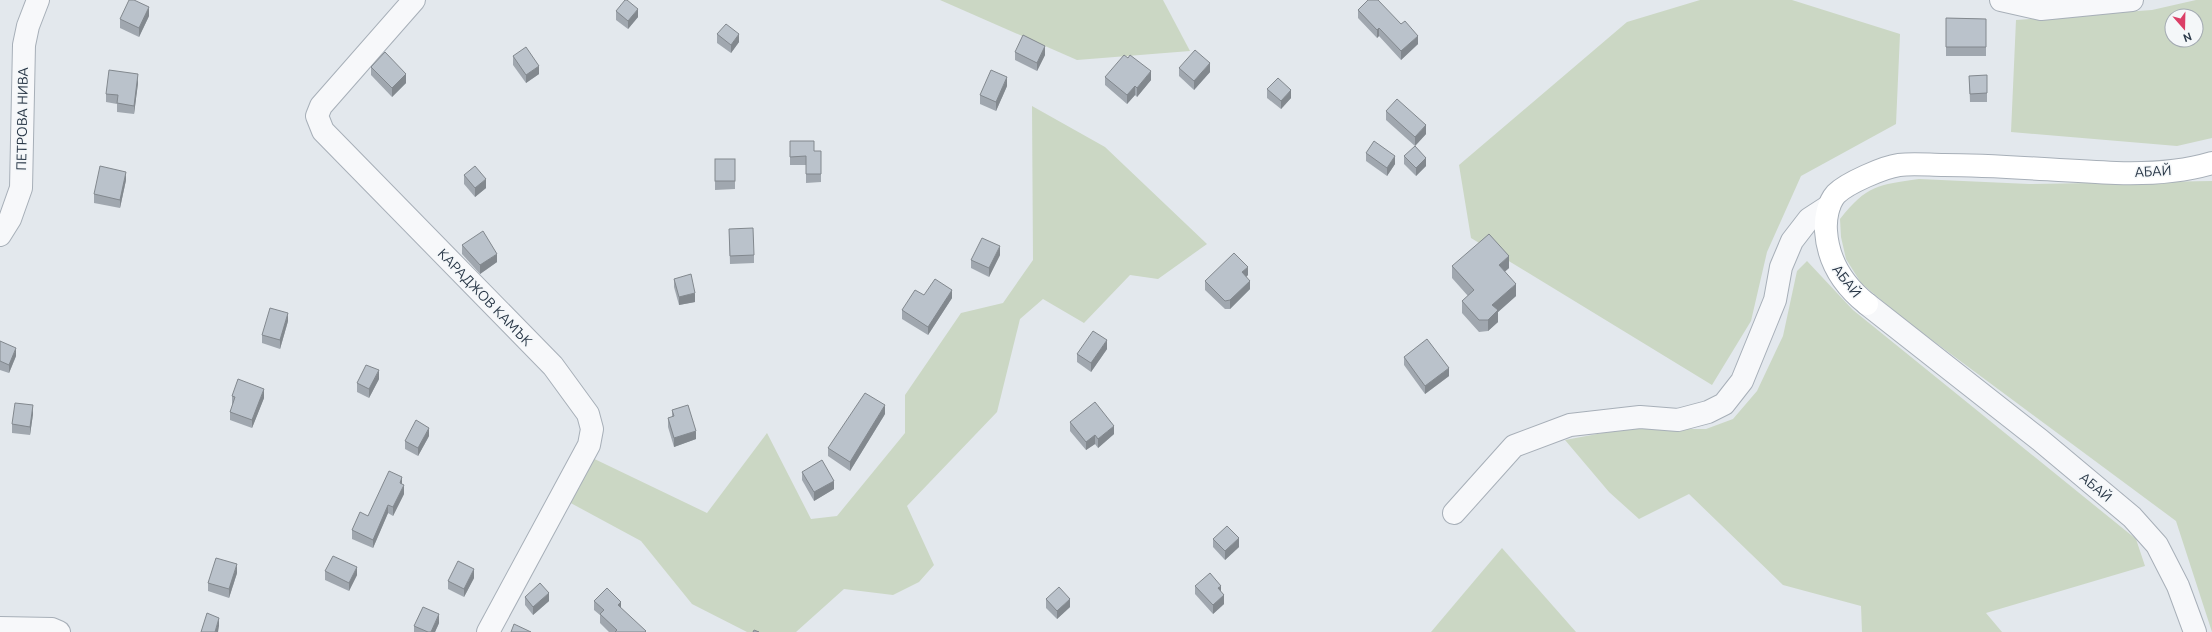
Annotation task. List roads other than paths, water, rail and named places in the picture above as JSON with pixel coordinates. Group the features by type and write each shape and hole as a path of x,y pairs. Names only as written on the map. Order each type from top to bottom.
{"street":[{"name":"ПЕТРОВА НИВА","path":"0,235 10,219 21,188 24,45 28,26 38,0"},
{"name":"КАРАДЖОВ КАМЪК","path":"414,0 321,106 317,116 323,131 553,366 588,414 592,429 589,445 488,632"},
{"path":"2001,0 2041,10 2132,0"},
{"name":"АБАЙ","path":"2195,632 2178,586 2157,545 2132,517 2040,440 1853,293 1833,265 1827,248 1825,225 1829,206 1837,193 1866,176 1899,165 1961,165 2118,173 2189,170 2212,163"},
{"path":"1454,513 1514,446 1570,425 1640,417 1678,420 1708,412 1724,404 1742,382 1775,300 1781,267 1792,241 1808,219 1829,206"},
{"path":"0,628 19,627 52,629 59,632"}]}
